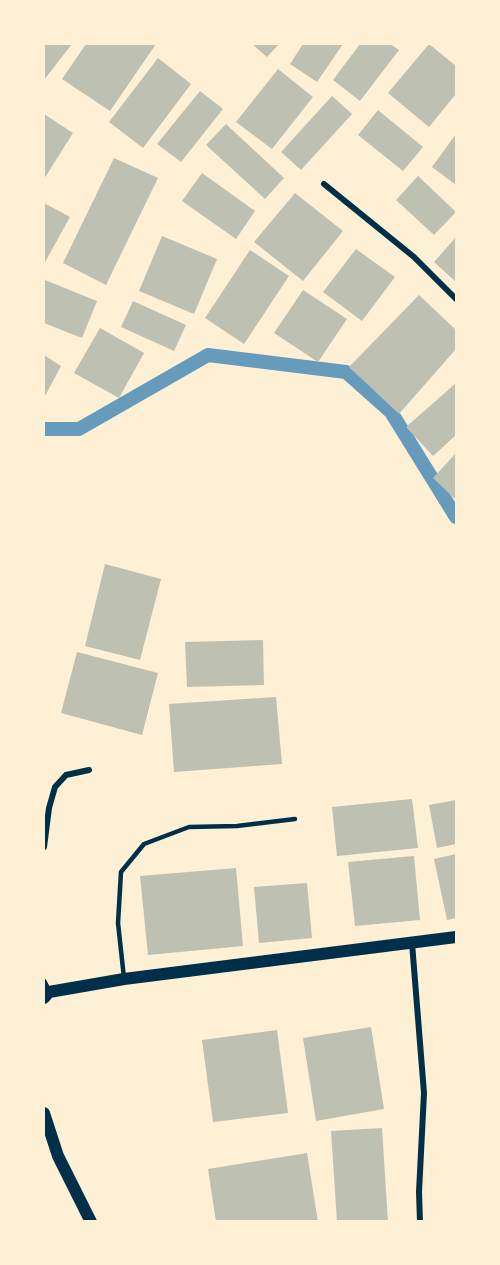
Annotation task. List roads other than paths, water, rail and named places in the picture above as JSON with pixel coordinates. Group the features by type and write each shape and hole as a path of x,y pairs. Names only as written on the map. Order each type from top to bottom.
{"main road":[{"path":"45,991 456,937"},
{"path":"44,1113 58,1156 91,1221"}],"street":[{"path":"324,184 414,257 456,299"},
{"path":"44,847 49,808 55,787 66,775 89,770"},
{"path":"412,943 424,1093 419,1192 420,1221"}],"lane":[{"path":"124,979 118,923 121,872 144,844 189,827 237,826 295,819"}],"waterway":[{"path":"44,429 79,429 208,355 346,372 391,412 456,517"}]}
